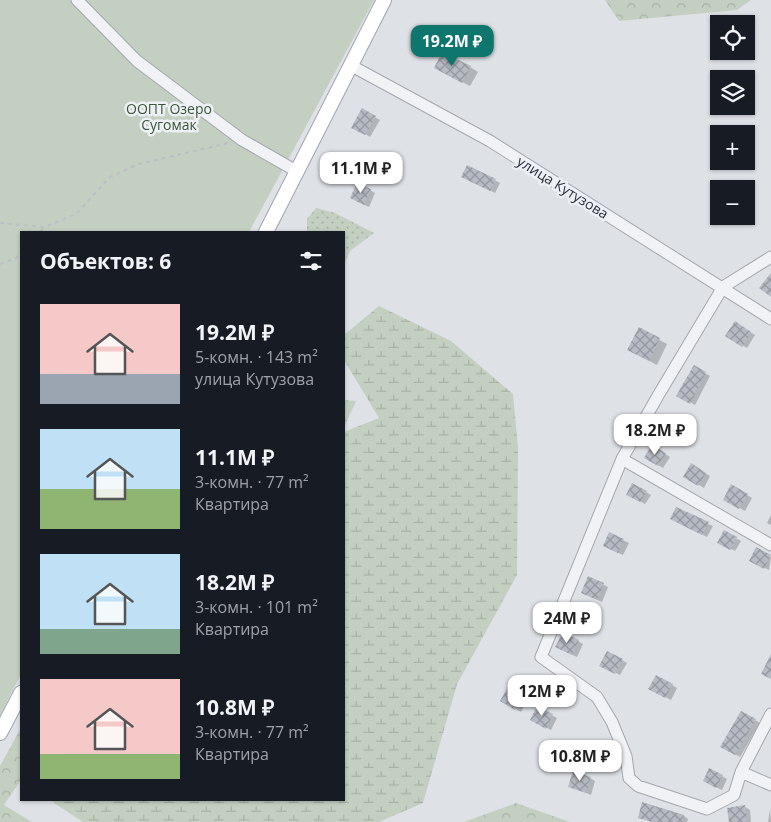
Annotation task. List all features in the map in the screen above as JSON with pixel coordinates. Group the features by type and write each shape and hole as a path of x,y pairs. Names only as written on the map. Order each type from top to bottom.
{"main road":[{"path":"267,231 384,0"},
{"path":"0,733 20,695"}],"street":[{"path":"77,0 137,61 242,140 298,172"},
{"name":"улица Кутузова","path":"350,65 490,141 771,319"},
{"path":"771,257 723,287 622,459 541,657 596,697 612,722 626,756 629,778 638,786 707,809 734,795 741,772 771,714"},
{"path":"622,459 771,545"},
{"path":"741,772 771,785"}],"path":[{"path":"41,231 45,227 76,214 110,177 139,164 242,140"},
{"path":"0,223 45,227"},
{"path":"0,264 16,258 20,253"}],"green space":[{"name":"ООПТ Озеро Сугомак","path":"0,0 374,0 250,231 20,231 20,676 0,715"},
{"path":"605,0 751,0 737,10 619,21"},
{"path":"316,208 335,213 374,233 350,251 345,263 345,231 307,231 307,219"},
{"path":"379,306 451,341 513,394 518,448 517,575 457,684 423,803 379,822 83,822 53,801 345,801 345,432 379,418 345,362 345,334"},
{"path":"345,400 356,401 345,425"},
{"path":"20,730 20,781 4,805 32,822 0,822 0,766"},
{"path":"516,803 570,822 464,822"}],"building":[{"path":"442,52 471,66 462,83 434,68"},
{"path":"362,108 376,116 365,135 351,128"},
{"path":"467,165 496,179 490,191 461,177"},
{"path":"357,183 371,189 364,205 350,198"},
{"path":"771,273 771,297 759,288"},
{"path":"735,321 751,332 742,347 725,336"},
{"path":"639,327 660,338 649,361 627,350"},
{"path":"694,365 706,372 690,404 676,396"},
{"path":"652,445 666,453 658,466 644,458"},
{"path":"691,463 706,473 698,486 683,477"},
{"path":"632,483 647,491 640,502 626,495"},
{"path":"731,484 748,494 739,509 723,500"},
{"path":"676,507 709,522 702,535 670,519"},
{"path":"724,530 737,537 730,550 717,543"},
{"path":"609,532 624,539 618,553 603,546"},
{"path":"756,547 771,555 764,569 749,561"},
{"path":"588,576 604,583 597,600 581,593"},
{"path":"563,632 579,640 572,655 555,647"},
{"path":"607,651 623,659 615,674 599,666"},
{"path":"771,654 771,679 761,674"},
{"path":"656,675 673,684 665,698 648,689"},
{"path":"509,685 524,694 515,710 500,701"},
{"path":"537,706 553,714 546,729 530,720"},
{"path":"741,711 756,719 735,755 720,747"},
{"path":"709,768 723,775 716,788 703,781"},
{"path":"573,771 591,777 586,793 568,787"},
{"path":"642,802 684,815 682,822 653,822 638,818"},
{"path":"745,805 747,822 729,822 727,808"}]}
